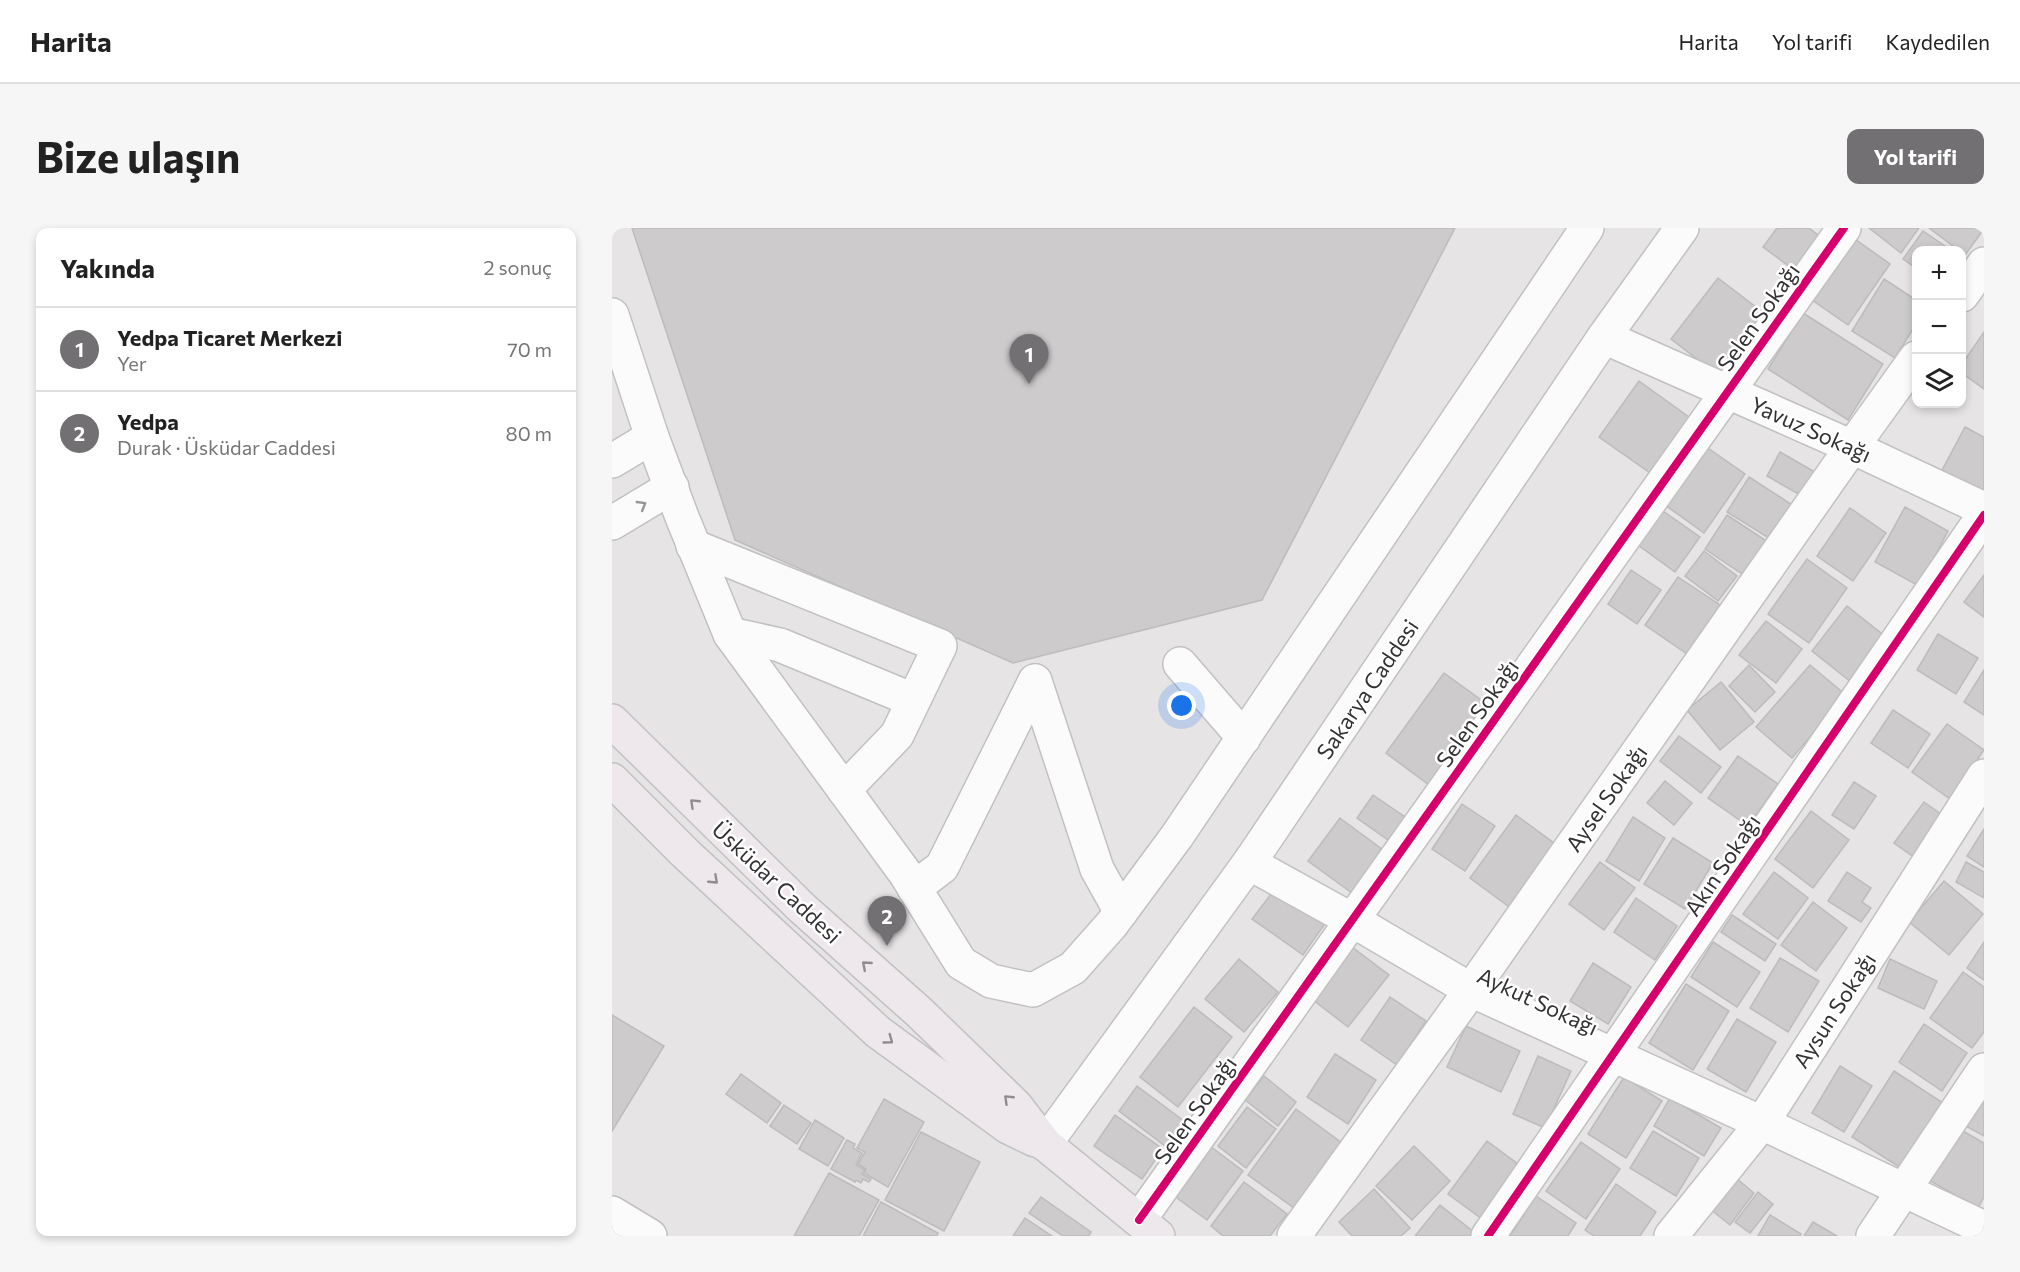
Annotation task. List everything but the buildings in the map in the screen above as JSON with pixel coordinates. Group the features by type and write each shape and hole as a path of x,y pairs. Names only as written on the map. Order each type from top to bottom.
{"main road":[{"name":"Üsküdar Caddesi","path":"612,721 802,909 919,1012 1008,1098 1045,1144 1148,1228"},
{"name":"Üsküdar Caddesi","path":"612,780 686,853 878,1032 1008,1128 1045,1144"}],"street":[{"path":"612,315 652,437 693,546 730,634 914,888 961,963 991,981 1033,990 1073,968 1121,912 1177,836 1587,228"},
{"name":"Sakarya Caddesi","path":"1045,1144 1249,863 1604,337 1682,228"},
{"name":"Selen Sokağı","path":"1148,1228 1352,920 1844,228"},
{"path":"1966,290 1984,264"},
{"name":"Yavuz Sokağı","path":"1604,337 1984,509"},
{"name":"Aysel Sokağı","path":"1294,1236 1471,990 1851,447 1912,365"},
{"path":"612,460 652,437"},
{"path":"612,523 672,487"},
{"name":"Akın Sokağı","path":"1488,1236 1984,514"},
{"path":"693,546 940,646 897,735 844,790"},
{"path":"730,634 780,645 913,699"},
{"path":"1180,664 1244,738"},
{"path":"914,888 942,867 1035,681 1097,869 1121,912"},
{"name":"Aysun Sokağı","path":"1671,1236 1762,1124 1984,776"},
{"name":"Aykut Sokağı","path":"1249,863 1471,990 1984,1228"},
{"path":"1873,1236 1984,1070"},
{"path":"612,1213 650,1236"}],"cycle path":[{"path":"1139,1220 1844,228"},
{"path":"1488,1236 1984,515"}],"place":[{"name":"Yedpa Ticaret Merkezi","path":"1029,384"},
{"name":"Yedpa","path":"887,946"}]}
